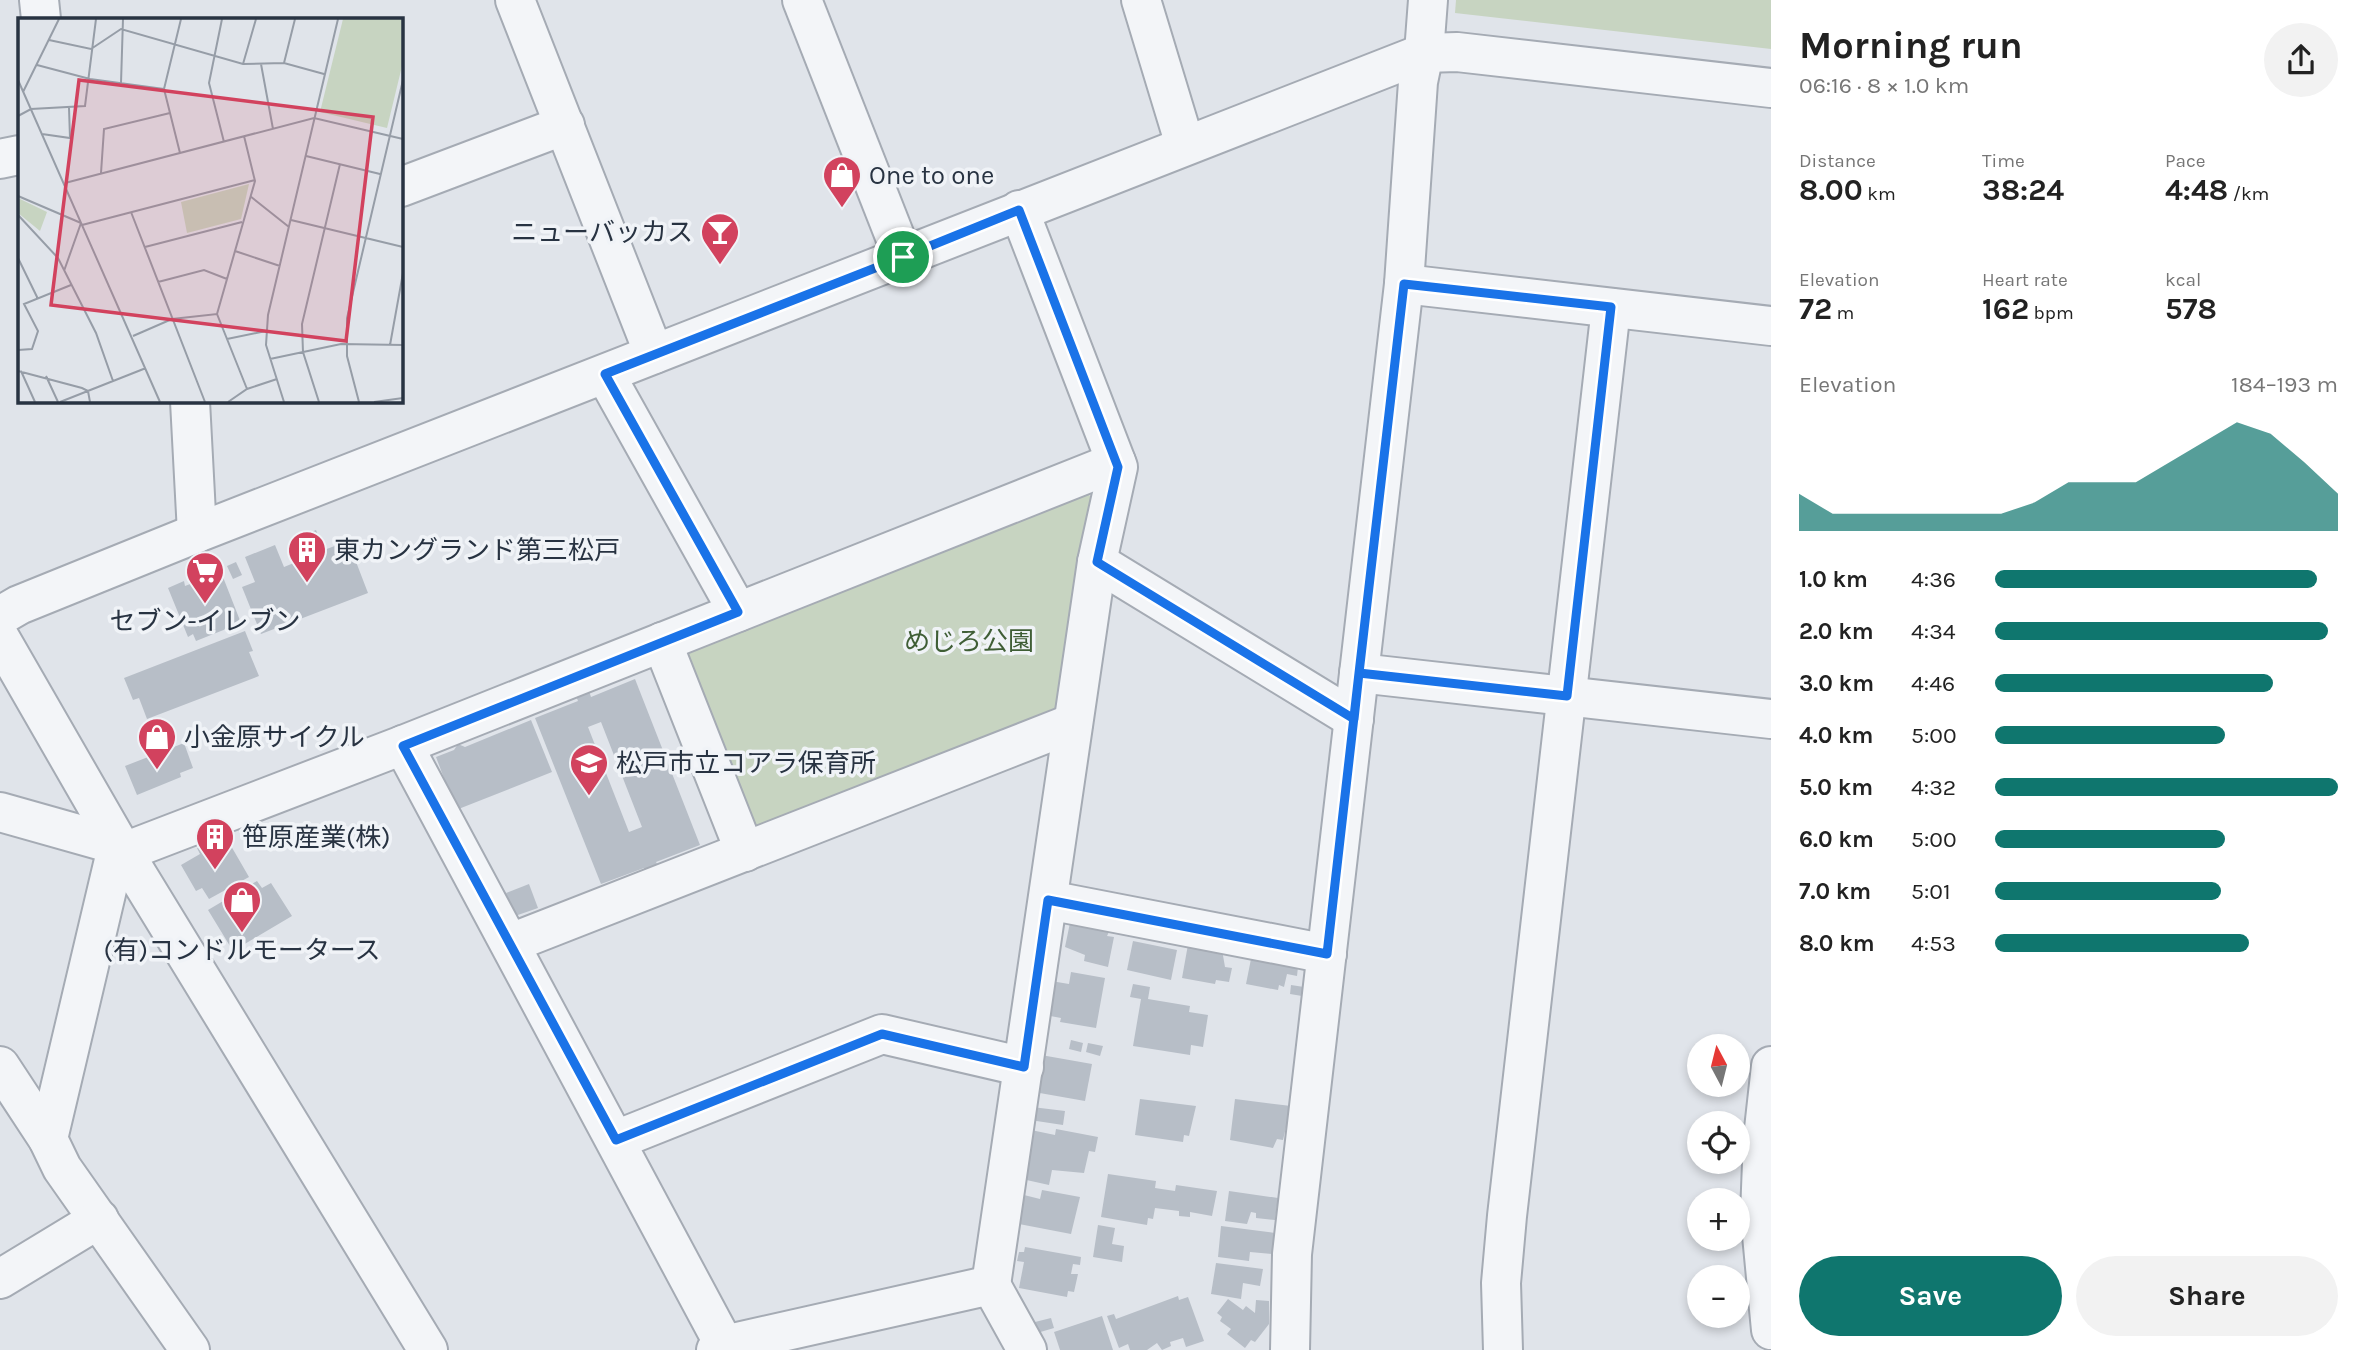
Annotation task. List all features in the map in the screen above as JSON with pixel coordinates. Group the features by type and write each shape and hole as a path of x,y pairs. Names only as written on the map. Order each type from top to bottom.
{"street":[{"path":"38,0 41,18"},
{"path":"515,0 654,354"},
{"path":"802,0 903,257"},
{"path":"1141,0 1185,145"},
{"path":"1290,1350 1292,1254 1404,284 1418,82 1424,53 1428,0"},
{"path":"0,616 19,605 197,533 1424,53 1457,52 1771,88"},
{"path":"402,187 565,125"},
{"path":"0,159 18,155"},
{"path":"1019,210 1116,462 1097,562 991,1286 1027,1350"},
{"path":"1404,284 1771,326"},
{"path":"1503,1350 1501,1283 1504,1243 1611,307"},
{"path":"605,374 738,612"},
{"path":"190,402 197,533"},
{"path":"0,812 120,847 403,746 1116,462"},
{"path":"1097,562 1354,719"},
{"path":"0,638 120,847 428,1350"},
{"path":"662,642 745,852"},
{"path":"1359,673 1771,719"},
{"path":"511,943 1073,723"},
{"path":"403,746 616,1140 723,1348 991,1286"},
{"path":"48,1139 120,847"},
{"path":"1048,900 1327,954"},
{"path":"616,1140 882,1034 1024,1067"},
{"path":"0,1066 48,1139 62,1168 190,1350"},
{"path":"1771,1066 1763,1138 1760,1214 1771,1330"},
{"path":"0,1279 99,1219"}],"green space":[{"path":"1456,0 1771,0 1771,49 1455,13"},
{"name":"めじろ公園","path":"1084,488 1096,504 1063,704 1048,716 760,829 750,827 685,656 691,647"}],"building":[{"name":"東カングランド第三松戸","path":"316,530 324,550 348,541 368,593 261,634 242,587 255,582 245,557 275,545 284,567 306,558 298,538"},
{"path":"236,562 242,575 233,579 227,566"},
{"name":"セブン-イレブン","path":"221,572 241,623 196,641 193,634 188,637 168,588 184,581 185,586"},
{"path":"245,631 253,651 249,652 259,676 147,719 139,698 133,700 124,678"},
{"path":"635,679 700,845 656,862 659,868 646,874 644,868 601,884 535,718 578,701 576,696 589,691 591,697","holes":["601,722 642,827 629,832 588,727"]},
{"path":"531,720 552,772 456,810 436,757 454,750 458,744 465,747"},
{"name":"小金原サイクル","path":"184,743 193,768 180,773 181,777 137,795 125,766"},
{"name":"笹原産業(株)","path":"227,839 249,877 209,899 202,888 196,891 181,865 200,854 197,848 204,845 207,850"},
{"name":"(有)コンドルモータース","path":"257,881 262,888 271,883 292,916 233,951 208,910"},
{"path":"529,884 538,908 515,916 506,893"},
{"path":"1071,918 1088,921 1087,927 1109,932 1107,936 1114,937 1108,967 1084,961 1085,955 1065,947"},
{"path":"1189,939 1221,944 1225,967 1232,968 1229,982 1216,980 1215,984 1182,978"},
{"path":"1133,941 1177,950 1171,980 1127,970"},
{"path":"1253,949 1298,967 1297,976 1287,974 1284,987 1279,985 1278,990 1246,984"},
{"path":"1071,972 1105,978 1096,1028 1060,1022 1061,1018 1045,1015 1051,981 1069,984"},
{"path":"1133,984 1150,987 1148,999 1190,1006 1189,1012 1208,1015 1203,1047 1191,1045 1190,1055 1133,1046 1141,999 1130,997"},
{"path":"1291,985 1304,987 1302,996 1290,994"},
{"path":"1071,1040 1083,1043 1081,1052 1069,1049"},
{"path":"1088,1043 1103,1046 1100,1056 1086,1052"},
{"path":"1041,1055 1092,1064 1085,1101 1034,1092"},
{"path":"1140,1099 1196,1106 1189,1136 1184,1135 1183,1142 1135,1135"},
{"path":"1235,1099 1291,1106 1283,1140 1277,1139 1273,1148 1230,1140"},
{"path":"1032,1107 1065,1111 1063,1125 1030,1120"},
{"path":"1056,1129 1098,1137 1095,1152 1089,1151 1084,1173 1052,1170 1049,1185 1022,1179 1031,1130 1055,1135"},
{"path":"1108,1174 1156,1181 1155,1188 1175,1191 1176,1185 1217,1191 1212,1216 1190,1212 1190,1217 1179,1216 1179,1211 1155,1208 1153,1219 1148,1218 1147,1225 1101,1217"},
{"path":"1042,1190 1080,1197 1071,1234 1019,1224 1024,1195 1040,1199"},
{"path":"1229,1191 1278,1198 1275,1220 1256,1218 1256,1213 1251,1212 1247,1224 1225,1221"},
{"path":"1098,1225 1115,1228 1112,1244 1124,1246 1122,1262 1093,1257"},
{"path":"1221,1226 1275,1233 1273,1254 1250,1252 1249,1261 1218,1257"},
{"path":"1025,1247 1081,1257 1080,1265 1073,1264 1071,1274 1078,1274 1074,1292 1068,1291 1067,1297 1019,1288 1024,1262 1017,1261 1019,1252 1024,1252"},
{"path":"1216,1263 1263,1269 1260,1286 1243,1283 1241,1299 1211,1294"},
{"path":"1178,1296 1179,1300 1188,1297 1204,1341 1186,1347 1183,1338 1170,1342 1171,1346 1162,1350 1157,1343 1147,1350 1130,1350 1128,1344 1119,1348 1107,1316 1114,1314 1116,1319"},
{"path":"1228,1299 1243,1310 1246,1306 1255,1313 1256,1300 1269,1301 1269,1324 1255,1342 1251,1340 1245,1348 1227,1334 1231,1329 1220,1321 1222,1317 1217,1313"},
{"path":"1102,1316 1113,1350 1060,1350 1054,1332"},
{"path":"1051,1318 1054,1328 1037,1333 1035,1322"}],"place":[{"name":"One to one","path":"842,209"},
{"name":"ニューバッカス","path":"720,266"},
{"name":"東カングランド第三松戸","path":"307,584"},
{"name":"セブン-イレブン","path":"205,605"},
{"name":"小金原サイクル","path":"157,771"},
{"name":"松戸市立コアラ保育所","path":"589,797"},
{"name":"笹原産業(株)","path":"215,871"},
{"name":"(有)コンドルモータース","path":"242,934"}],"route":[{"path":"903,257 605,374 738,612 403,746 616,1140 882,1034 1024,1067 1048,900 1327,954 1354,719 1359,673 1404,284 1611,307 1567,696 1359,673 1354,719 1097,562 1118,467 1019,210 903,257"}]}
